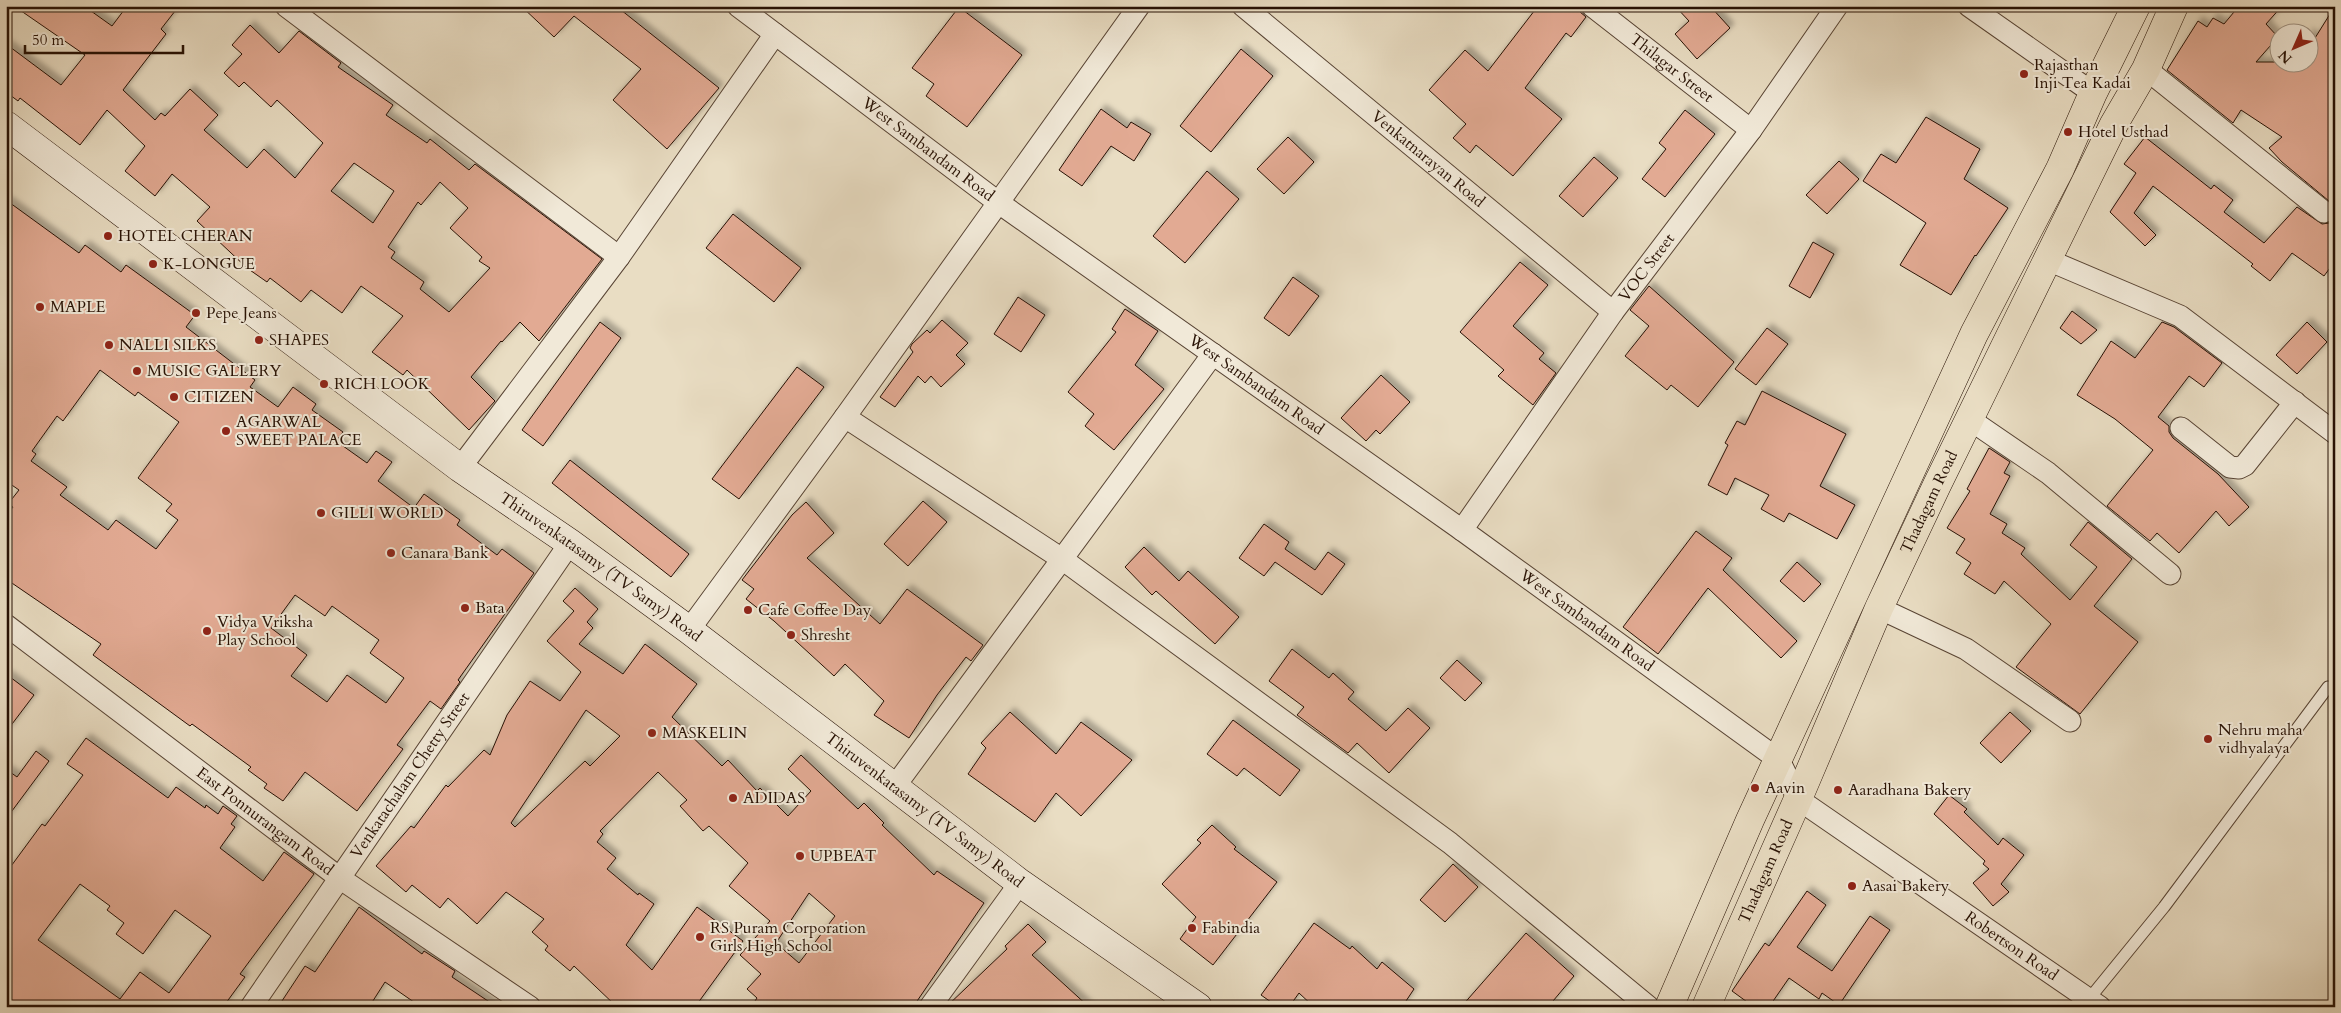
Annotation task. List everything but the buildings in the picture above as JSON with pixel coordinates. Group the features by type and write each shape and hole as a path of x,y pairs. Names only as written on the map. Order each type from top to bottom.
{"main road":[{"name":"Thadagam Road","path":"1669,1007 1779,760 1970,343 2060,168 2093,93 2136,6"},
{"name":"Thadagam Road","path":"1706,1007 1798,799 1879,608 1969,419 2114,124 2146,69 2174,6"},
{"name":"Thiruvenkatasamy (TV Samy) Road","path":"6,125 460,468 570,543 689,630 1020,883 1198,1007"}],"street":[{"path":"286,6 619,256"},
{"name":"West Sambandam Road","path":"738,6 999,203 1462,530 1779,760"},
{"path":"689,630 845,417 1139,6"},
{"name":"Venkatnarayan Road","path":"1243,6 1613,312"},
{"name":"Thilagar Street","path":"1592,6 1751,130"},
{"name":"VOC Street","path":"1462,530 1613,312 1751,130 1837,6"},
{"path":"1970,6 2093,93"},
{"path":"460,468 619,256 775,34"},
{"path":"2146,69 2324,212"},
{"path":"2048,260 2180,316 2335,433"},
{"path":"895,786 1213,354"},
{"path":"2180,428 2230,467 2239,468 2245,465 2295,402"},
{"path":"845,417 1062,559 1450,842 1650,1007"},
{"path":"1969,419 2048,473 2170,574"},
{"name":"Venkatachalam Chetty Street","path":"251,1007 570,543"},
{"path":"1879,608 1966,649 2070,721"},
{"name":"East Ponnurangam Road","path":"6,625 341,878 530,1007"},
{"path":"1779,760 1798,799"},
{"name":"Robertson Road","path":"1798,799 2094,1003"},
{"path":"930,1007 1020,883"}],"lane":[{"path":"2094,1003 2328,687"}],"place":[{"name":"Rajasthan Inji Tea Kadai","path":"2024,74"},
{"name":"Hotel Usthad","path":"2068,132"},
{"name":"HOTEL CHERAN","path":"108,236"},
{"name":"K-LONGUE","path":"153,264"},
{"name":"MAPLE","path":"40,307"},
{"name":"Pepe Jeans","path":"196,313"},
{"name":"SHAPES","path":"259,340"},
{"name":"NALLI SILKS","path":"109,345"},
{"name":"MUSIC GALLERY","path":"137,371"},
{"name":"RICH LOOK","path":"324,384"},
{"name":"CITIZEN","path":"174,397"},
{"name":"AGARWAL SWEET PALACE","path":"226,431"},
{"name":"GILLI WORLD","path":"321,513"},
{"name":"Canara Bank","path":"391,553"},
{"name":"Bata","path":"465,608"},
{"name":"Cafe Coffee Day","path":"748,610"},
{"name":"Vidya Vriksha Play School","path":"207,631"},
{"name":"Shresht","path":"791,635"},
{"name":"MASKELIN","path":"652,733"},
{"name":"Nehru maha vidhyalaya","path":"2208,739"},
{"name":"Aavin","path":"1755,788"},
{"name":"Aaradhana Bakery","path":"1838,790"},
{"name":"ADIDAS","path":"733,798"},
{"name":"UPBEAT","path":"800,856"},
{"name":"Aasai Bakery","path":"1852,886"},
{"name":"Fabindia","path":"1192,928"},
{"name":"RS Puram Corporation Girls High School","path":"700,937"}]}
